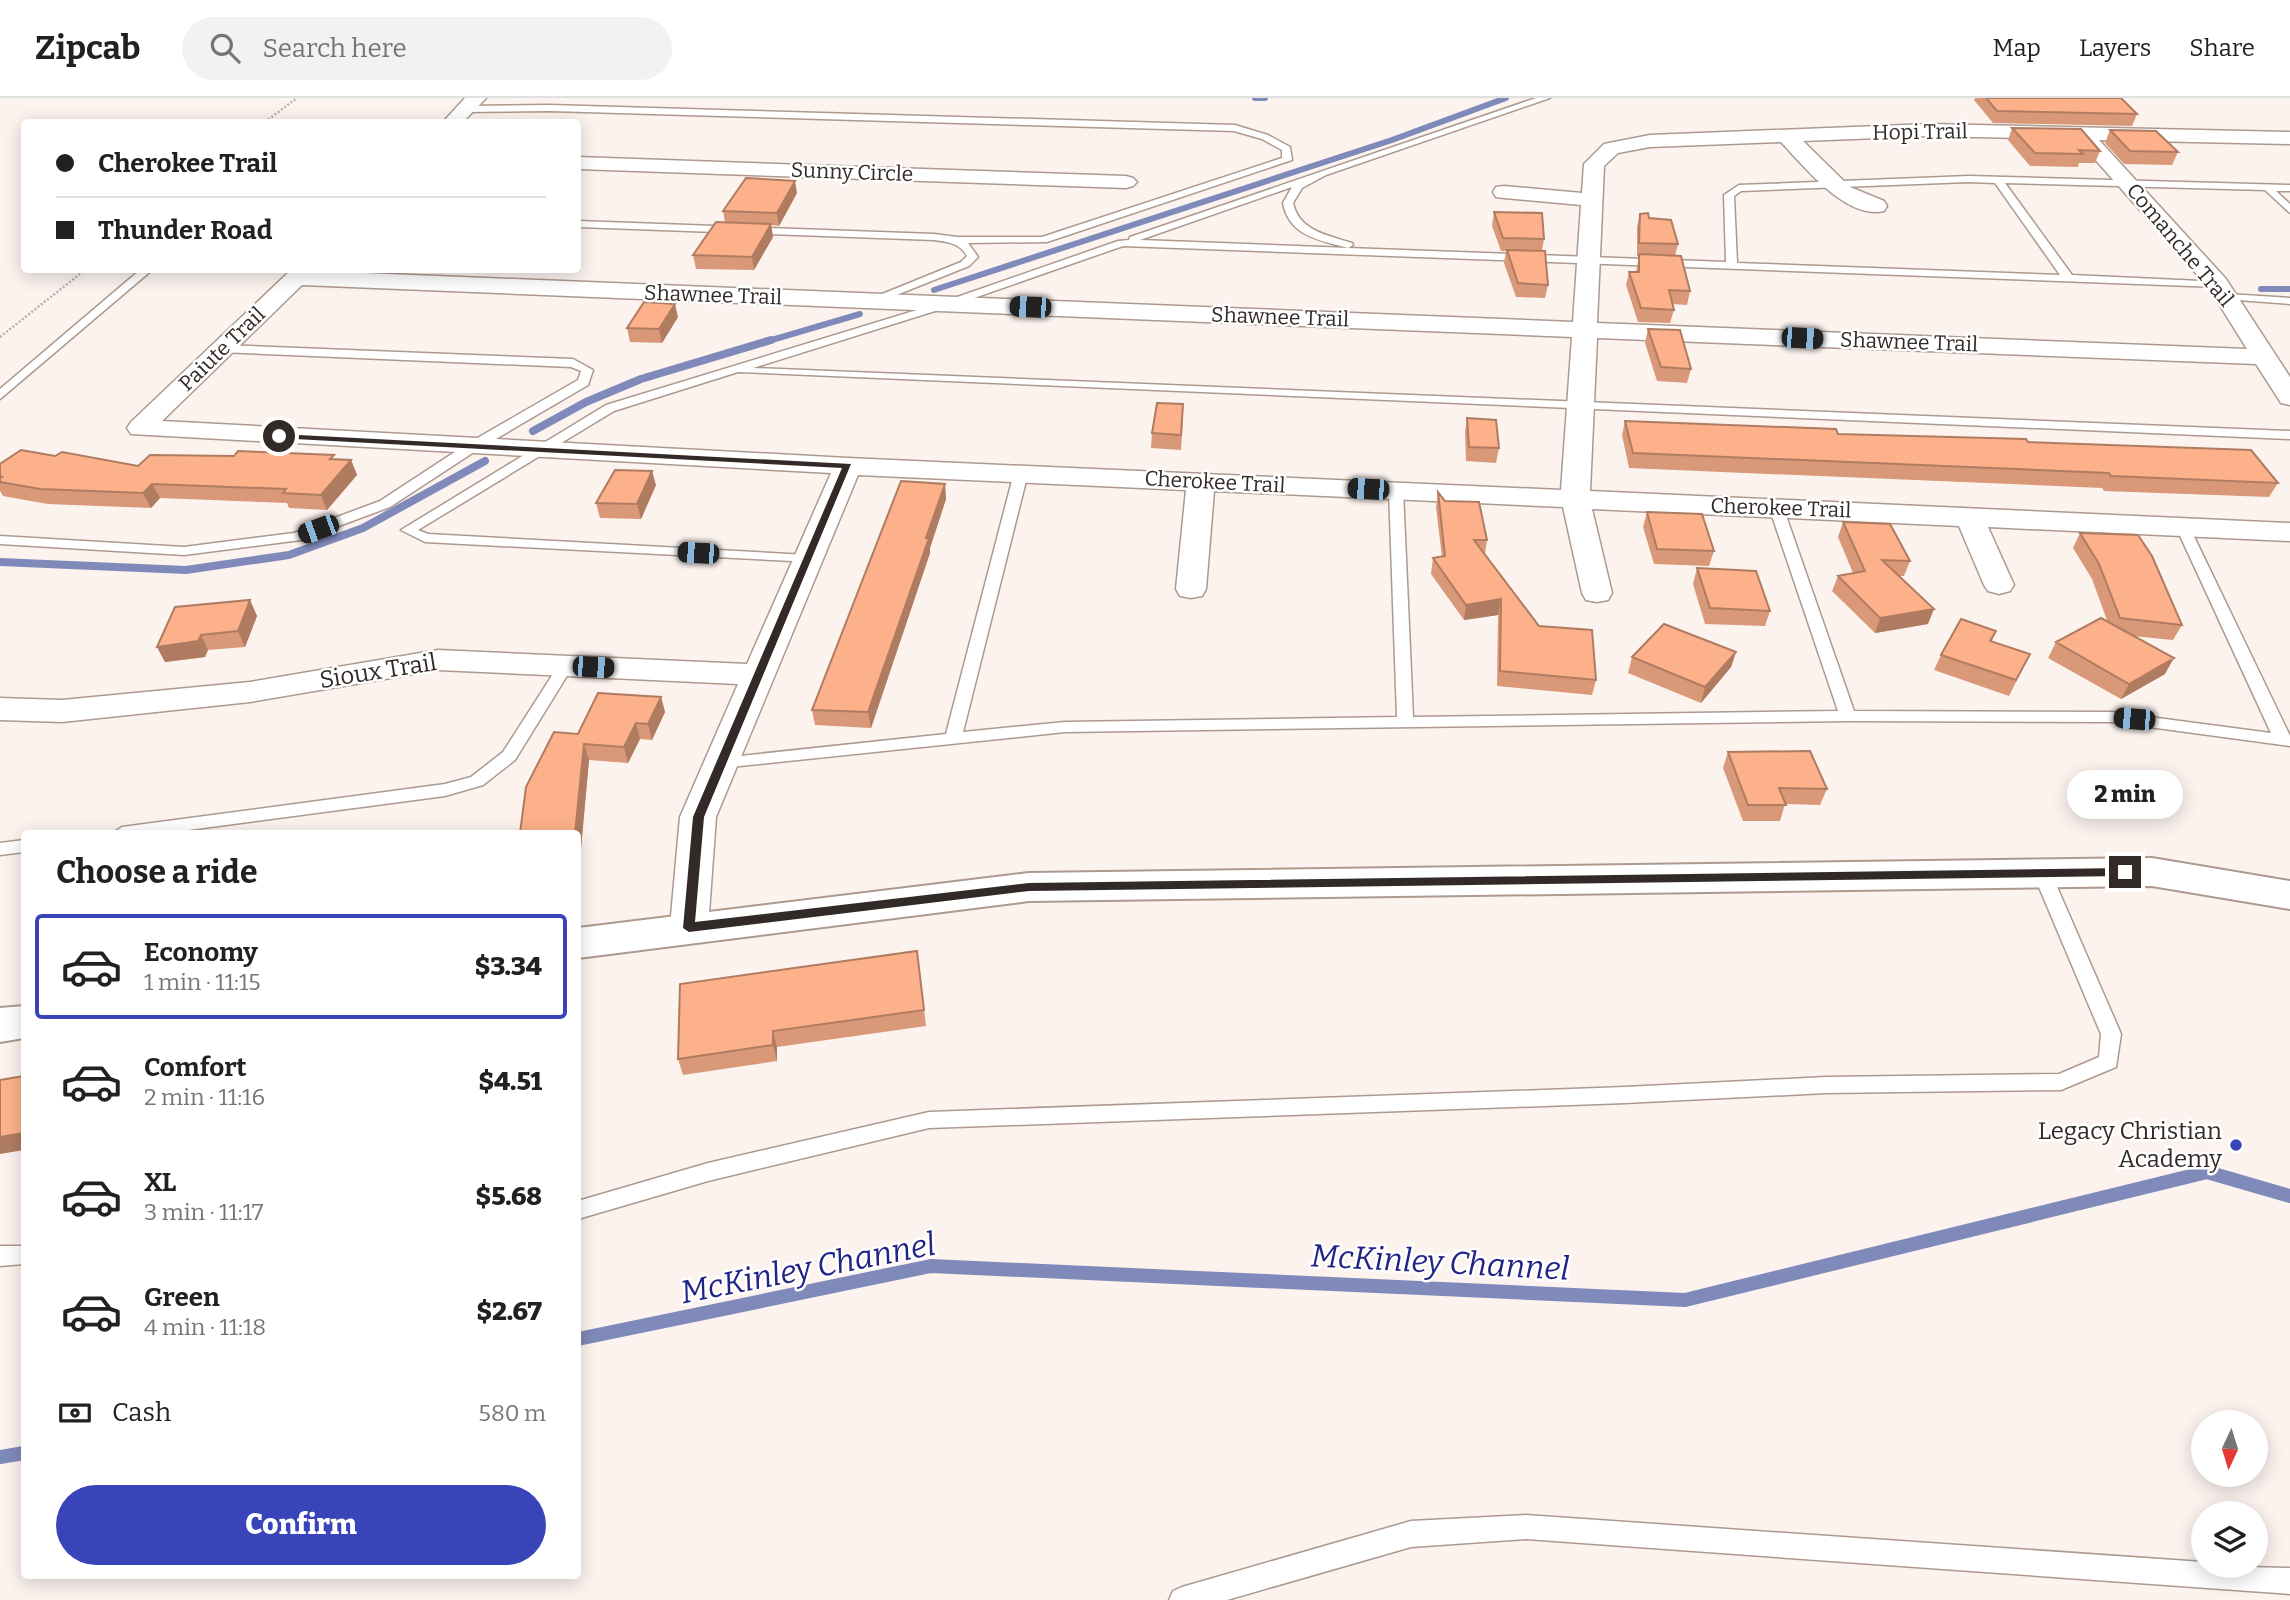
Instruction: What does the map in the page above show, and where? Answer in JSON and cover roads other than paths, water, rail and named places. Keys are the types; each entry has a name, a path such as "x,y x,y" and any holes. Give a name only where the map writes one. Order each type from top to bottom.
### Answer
{"street":[{"name":"Hopi Trail","path":"1597,593 1575,499 1594,164 1611,148 1650,141 1929,130 2290,138"},
{"name":"Comanche Trail","path":"2083,134 2223,290 2290,397"},
{"path":"1787,136 1842,192 1876,206"},
{"name":"Sunny Circle","path":"581,163 1126,182"},
{"path":"1504,192 1592,200"},
{"name":"Shawnee Trail","path":"299,274 874,301 2265,357"},
{"name":"Paiute Trail","path":"140,428 299,274"},
{"name":"Cherokee Trail","path":"140,428 848,466 2290,532"},
{"path":"689,928 698,817 848,466"},
{"path":"1191,589 1201,482"},
{"path":"1969,516 1999,585"},
{"name":"Sioux Trail","path":"0,709 62,711 250,692 438,660 757,675"},
{"path":"581,943 1029,887 2152,872 2290,895"},
{"path":"0,1025 21,1022"}],"lane":[{"path":"807,559 425,538 408,530 610,408 947,304 1545,98"},
{"path":"464,110 564,108 1235,128 1265,137 1287,149 1287,160 1043,240 959,240 581,224"},
{"path":"1322,173 1298,186 1288,203 1291,218 1308,232 1344,245 1403,254"},
{"path":"1998,180 2068,278"},
{"path":"1732,266 1729,195 1739,188 1998,180 2290,188"},
{"path":"2268,188 2290,210"},
{"path":"874,301 965,264 973,257 970,249 959,240"},
{"path":"1122,243 2068,278 2223,290 2290,300"},
{"path":"0,395 142,273"},
{"path":"0,540 184,551 296,537 385,504 472,447 584,382 587,370 573,363 222,349"},
{"path":"729,370 2290,435"},
{"path":"953,738 1021,473"},
{"path":"1396,491 1405,723"},
{"path":"1776,508 1847,716"},
{"path":"2183,527 2286,741"},
{"path":"145,830 445,790 477,781 509,756 565,666"},
{"path":"720,763 1065,727 1847,716 2112,717 2156,720 2286,741"},
{"path":"0,849 21,846"},
{"path":"581,1209 708,1172 929,1120 1625,1095 1826,1085 2061,1082 2109,1061 2111,1034 2042,873"},
{"path":"0,1256 21,1255"},
{"path":"1182,1600 1411,1534 1526,1527 2290,1581"}],"waterway":[{"path":"1255,98 1265,98"},
{"path":"934,290 1392,140 1506,98"},
{"path":"2261,289 2290,289"},
{"path":"765,342 860,314"},
{"path":"533,431 586,402 641,379 771,340"},
{"path":"0,562 186,570 289,555 363,528 485,461"},
{"name":"McKinley Channel","path":"581,1338 931,1266 1685,1300 2207,1172 2290,1196"},
{"name":"McKinley Channel","path":"0,1457 21,1454"}],"place":[{"name":"Legacy Christian Academy","path":"2236,1145"}]}
